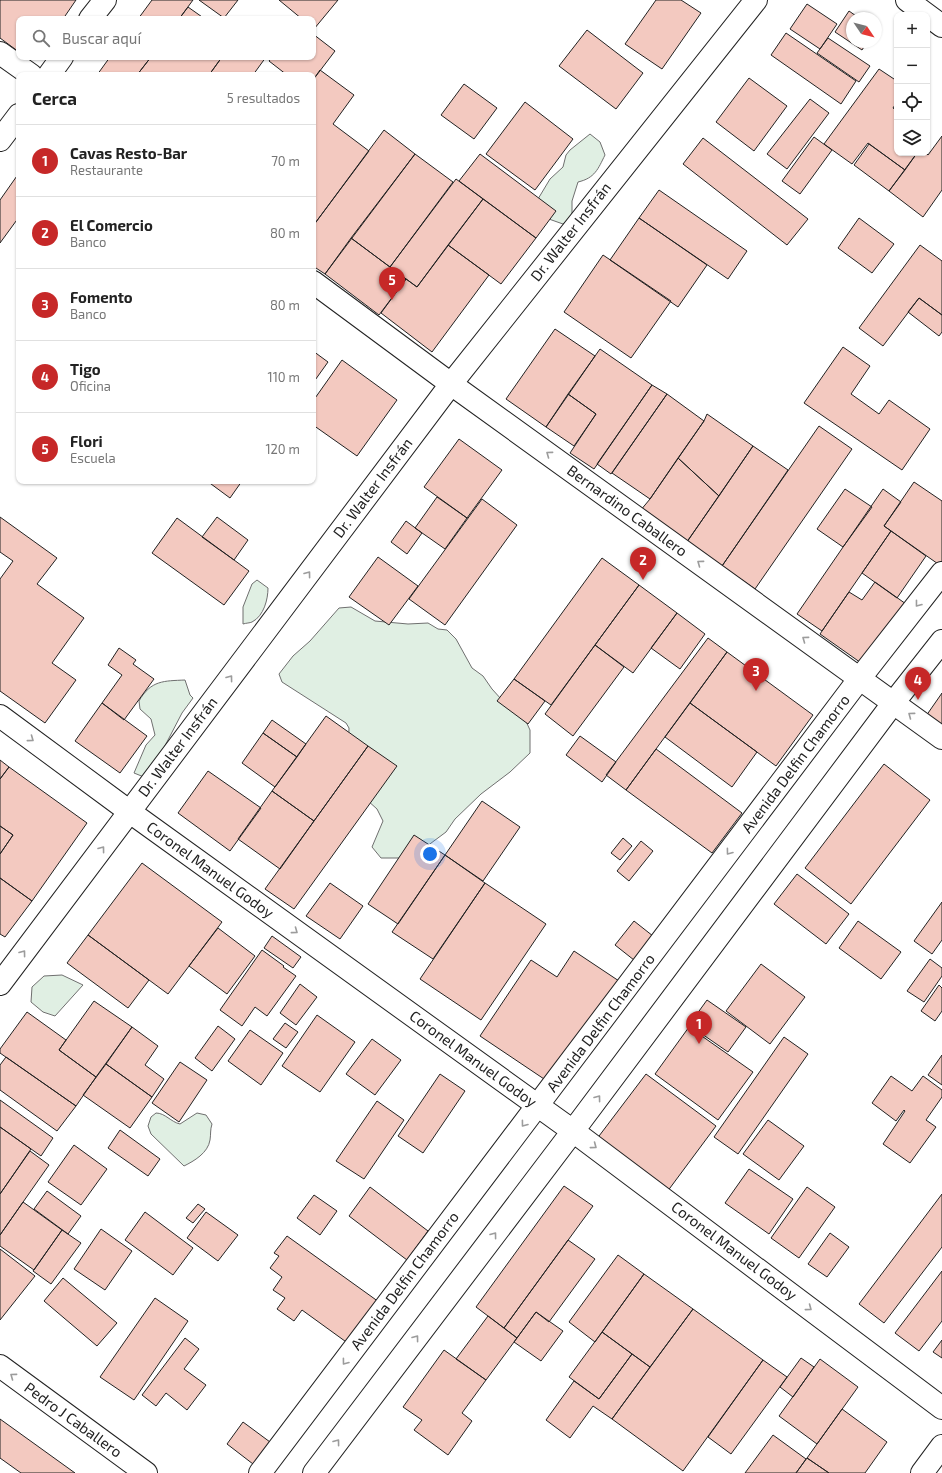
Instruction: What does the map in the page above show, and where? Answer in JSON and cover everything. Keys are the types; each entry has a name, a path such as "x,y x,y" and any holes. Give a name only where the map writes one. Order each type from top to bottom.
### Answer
{"main road":[{"path":"92,16 104,0"},
{"name":"Dr. Walter Insfrán","path":"0,984 451,384 756,0"},
{"path":"907,0 942,26"},
{"path":"0,53 27,72"},
{"path":"51,72 60,60"},
{"path":"0,140 16,119"},
{"name":"Bernardino Caballero","path":"316,284 451,384 942,738"},
{"name":"Avenida Delfin Chamorro","path":"260,1473 860,678 942,573"},
{"path":"314,1473 573,1131 894,702 942,641"},
{"name":"Coronel Manuel Godoy","path":"0,716 130,812 573,1131 942,1408"},
{"name":"Pedro J Caballero","path":"0,1366 146,1473"},
{"path":"922,1473 942,1446"}],"green space":[{"path":"590,134 600,142 605,155 600,165 592,175 578,182 572,201 572,215 563,224 546,218 535,204 550,179 563,167 566,155"},
{"path":"257,580 268,588 266,602 260,616 251,622 243,624 243,607 252,584"},
{"path":"351,607 375,621 408,624 428,623 438,629 447,630 456,639 472,668 483,676 502,700 524,717 530,730 530,753 510,772 481,794 455,819 446,832 411,858 381,858 372,847 383,821 377,809 347,782 349,728 346,723 282,682 279,674 293,656 310,641 339,608"},
{"path":"185,680 190,695 193,698 182,713 156,763 144,777 134,773 146,745 155,735 151,719 140,709 139,701 153,685 164,682"},
{"path":"62,975 83,985 55,1016 43,1012 31,1002 32,987 44,976"},
{"path":"156,1113 162,1114 180,1124 197,1113 206,1115 212,1124 209,1145 204,1153 184,1166 151,1134 148,1126 151,1117"}],"building":[{"path":"0,0 76,0 65,16 16,16 16,50 0,38"},
{"path":"152,0 193,0 181,16 140,16"},
{"path":"199,0 238,0 226,16 221,16"},
{"path":"279,0 338,0 316,27 316,16 298,16"},
{"path":"656,0 681,0 701,13 662,69 625,44"},
{"path":"807,4 837,24 820,49 790,29"},
{"path":"188,7 201,16 181,16"},
{"path":"846,16 846,39 835,32"},
{"path":"587,30 643,73 616,109 559,66"},
{"path":"786,33 856,81 841,104 771,55"},
{"path":"316,36 335,51 316,76 316,72 283,72 269,61 316,60"},
{"path":"828,38 870,66 859,82 817,53"},
{"path":"108,60 149,60 139,72 99,72"},
{"path":"149,60 220,60 211,72 139,72"},
{"path":"220,60 264,60 255,72 211,72"},
{"path":"879,69 894,79 894,156 915,156 905,170 868,143 852,164 824,144"},
{"path":"320,70 354,95 333,124 369,151 316,222 316,76"},
{"path":"749,78 787,106 754,151 716,122"},
{"path":"464,84 497,108 474,139 441,115"},
{"path":"810,99 829,113 787,169 767,154"},
{"path":"525,102 573,139 535,190 486,154"},
{"path":"384,130 415,154 325,274 316,268 316,222"},
{"path":"942,136 942,190 923,217 889,191 915,156 930,156 930,152"},
{"path":"814,137 832,150 800,194 782,181"},
{"path":"703,138 808,219 787,245 683,164"},
{"path":"869,144 905,170 889,191 854,165"},
{"path":"415,154 453,182 390,267 351,238"},
{"path":"480,154 556,211 536,238 459,181"},
{"path":"16,177 16,221 0,243 0,200"},
{"path":"456,179 483,199 417,287 390,267"},
{"path":"659,190 747,251 728,279 639,218"},
{"path":"483,199 536,238 501,284 448,245"},
{"path":"639,218 707,265 678,307 610,260"},
{"path":"859,218 894,244 872,273 838,248"},
{"path":"351,238 406,279 379,315 325,274"},
{"path":"448,245 489,275 432,352 381,313 406,279 417,287"},
{"path":"920,245 942,261 942,315 919,298 883,346 859,328"},
{"path":"603,255 671,301 631,358 564,312"},
{"path":"919,298 942,315 942,332 939,336 908,312"},
{"path":"555,329 595,356 546,427 506,399"},
{"path":"843,347 870,366 851,394 879,414 889,400 930,429 902,470 804,403"},
{"path":"600,349 652,385 594,469 570,453 596,414 568,394"},
{"path":"316,353 328,362 316,379"},
{"path":"342,360 397,400 357,456 316,427 316,397"},
{"path":"652,385 667,394 611,474 597,464"},
{"path":"568,394 596,414 574,446 546,427"},
{"path":"667,394 704,421 650,499 612,473"},
{"path":"707,414 753,446 719,496 678,458 704,421"},
{"path":"819,426 852,449 755,589 722,566"},
{"path":"459,439 502,470 467,518 424,487"},
{"path":"753,446 788,470 722,566 687,542"},
{"path":"678,458 719,496 686,543 640,511"},
{"path":"914,482 942,501 941,566 884,526"},
{"path":"211,484 240,484 230,498"},
{"path":"845,489 872,507 843,547 817,529"},
{"path":"883,489 901,502 884,526 891,531 822,631 797,614"},
{"path":"437,497 467,518 445,549 415,528"},
{"path":"482,499 517,525 445,625 409,599"},
{"path":"0,517 57,558 37,584 84,618 52,663 76,680 45,723 0,691 0,579 13,561 0,552"},
{"path":"217,517 248,540 234,560 202,537"},
{"path":"177,518 249,571 224,605 152,553"},
{"path":"406,521 422,533 407,554 391,542"},
{"path":"891,531 926,556 897,598 862,573"},
{"path":"378,557 418,586 389,625 349,597"},
{"path":"602,558 639,585 551,705 514,679"},
{"path":"875,582 906,604 864,665 820,634 849,592 862,600"},
{"path":"639,585 677,613 633,673 595,645"},
{"path":"677,613 705,634 680,669 651,648"},
{"path":"708,638 727,652 626,790 606,775"},
{"path":"595,645 624,667 573,736 545,714"},
{"path":"119,648 136,660 133,664 154,679 124,720 102,703 122,675 108,665"},
{"path":"727,652 813,715 776,766 690,703"},
{"path":"514,679 545,701 528,724 497,701"},
{"path":"942,693 942,727 926,716"},
{"path":"102,703 147,736 120,773 75,741"},
{"path":"690,703 757,752 732,787 665,737"},
{"path":"326,716 368,746 314,821 272,791"},
{"path":"272,720 306,744 297,757 263,733"},
{"path":"263,733 297,757 275,787 242,763"},
{"path":"580,736 616,762 602,782 566,755"},
{"path":"368,746 397,766 294,909 265,889"},
{"path":"656,749 742,813 712,853 626,790"},
{"path":"0,760 9,767 0,779"},
{"path":"884,764 930,800 851,904 805,868"},
{"path":"9,767 87,823 32,901 0,878 0,854 13,835 0,826 0,779"},
{"path":"208,771 261,808 230,851 178,813"},
{"path":"272,791 314,821 280,869 238,839"},
{"path":"482,801 520,827 483,881 445,855"},
{"path":"0,826 13,835 0,854"},
{"path":"414,835 445,855 398,924 368,904"},
{"path":"623,838 632,846 620,860 611,853"},
{"path":"641,841 653,851 629,881 617,871"},
{"path":"445,855 485,883 433,959 392,932"},
{"path":"142,863 222,922 168,994 88,935"},
{"path":"797,874 849,914 826,944 774,904"},
{"path":"0,878 32,901 5,937 0,934"},
{"path":"330,883 363,906 340,939 306,916"},
{"path":"485,883 546,924 481,1020 420,979"},
{"path":"942,902 942,940 932,954 914,941"},
{"path":"634,921 658,940 639,964 615,945"},
{"path":"858,921 901,952 881,979 839,948"},
{"path":"218,928 255,956 227,994 189,966"},
{"path":"88,935 149,980 128,1008 67,963"},
{"path":"272,936 301,957 293,968 264,948"},
{"path":"262,950 296,976 267,1016 255,1007 242,1026 220,1010"},
{"path":"574,951 619,981 550,1083 480,1036 531,960 557,977"},
{"path":"930,959 942,968 942,976 924,1002 907,991"},
{"path":"761,964 805,997 770,1044 726,1011"},
{"path":"300,984 317,997 296,1025 280,1013"},
{"path":"939,985 942,988 942,1011 935,1021 921,1011"},
{"path":"707,1000 746,1027 728,1052 689,1025"},
{"path":"94,1001 132,1027 96,1077 59,1050"},
{"path":"27,1012 66,1040 59,1050 96,1077 76,1106 0,1053 0,1049"},
{"path":"317,1015 355,1042 320,1092 282,1066"},
{"path":"285,1023 298,1032 286,1048 273,1039"},
{"path":"218,1026 235,1039 212,1071 195,1058"},
{"path":"132,1027 158,1046 145,1065 164,1079 152,1097 106,1064"},
{"path":"689,1027 753,1072 718,1120 655,1074"},
{"path":"250,1030 283,1053 261,1085 228,1061"},
{"path":"784,1037 808,1054 738,1154 714,1137"},
{"path":"372,1039 401,1060 375,1095 346,1074"},
{"path":"942,1055 942,1085 928,1075"},
{"path":"6,1057 76,1106 57,1131 0,1090 0,1065"},
{"path":"180,1062 207,1080 179,1122 152,1103"},
{"path":"106,1064 152,1097 130,1128 83,1095"},
{"path":"440,1074 465,1091 423,1153 398,1136"},
{"path":"646,1074 716,1126 667,1192 596,1140"},
{"path":"891,1076 912,1091 923,1076 942,1090 942,1097 926,1120 936,1127 910,1163 883,1144 905,1111 904,1110 896,1121 872,1103"},
{"path":"0,1100 53,1138 41,1156 0,1127"},
{"path":"377,1101 404,1120 364,1179 336,1161"},
{"path":"768,1120 804,1146 779,1180 743,1154"},
{"path":"0,1127 31,1149 0,1194"},
{"path":"120,1130 160,1159 148,1176 108,1148"},
{"path":"74,1145 107,1169 81,1205 48,1182"},
{"path":"30,1151 49,1165 0,1235 0,1194"},
{"path":"749,1169 793,1199 769,1234 725,1203"},
{"path":"564,1186 593,1206 504,1328 476,1307"},
{"path":"370,1187 428,1231 407,1260 349,1216"},
{"path":"807,1187 835,1207 799,1258 771,1238"},
{"path":"47,1191 81,1216 68,1234 34,1209"},
{"path":"942,1194 942,1247 884,1323 859,1304"},
{"path":"314,1195 337,1211 320,1235 297,1218"},
{"path":"23,1202 62,1230 34,1270 0,1246 0,1235"},
{"path":"198,1204 205,1209 193,1223 186,1218"},
{"path":"145,1212 193,1248 173,1275 125,1240"},
{"path":"206,1212 238,1235 218,1261 187,1238"},
{"path":"101,1229 132,1251 105,1290 74,1269"},
{"path":"62,1230 81,1243 51,1284 33,1271"},
{"path":"830,1233 849,1247 827,1277 808,1264"},
{"path":"287,1236 379,1302 349,1344 302,1310 294,1321 277,1309 285,1298 273,1290 282,1277 270,1268 279,1256 274,1253"},
{"path":"568,1240 595,1259 549,1322 536,1312 517,1338 504,1328"},
{"path":"0,1249 35,1276 0,1320"},
{"path":"618,1255 644,1274 595,1342 569,1322"},
{"path":"942,1271 942,1321 919,1351 895,1333"},
{"path":"644,1274 693,1309 650,1367 602,1332"},
{"path":"63,1278 117,1323 97,1346 44,1301"},
{"path":"155,1298 188,1321 134,1400 100,1377"},
{"path":"693,1309 763,1360 683,1471 612,1419"},
{"path":"536,1312 563,1331 541,1361 514,1342"},
{"path":"488,1316 517,1338 486,1380 456,1359"},
{"path":"602,1332 632,1354 599,1399 569,1377"},
{"path":"185,1338 199,1349 184,1369 206,1385 187,1410 166,1393 156,1406 142,1395"},
{"path":"942,1340 942,1358 933,1352"},
{"path":"444,1350 486,1380 462,1413 472,1421 448,1455 414,1430 422,1420 403,1407"},
{"path":"632,1354 650,1367 612,1419 593,1406 570,1438 546,1420 574,1381 599,1399"},
{"path":"801,1358 814,1367 793,1397 780,1387"},
{"path":"820,1359 858,1387 817,1444 779,1416"},
{"path":"763,1360 787,1377 731,1454 708,1437"},
{"path":"842,1409 887,1442 865,1473 829,1473 807,1458"},
{"path":"0,1419 75,1473 21,1473 0,1458"},
{"path":"243,1422 270,1442 253,1464 227,1444"},
{"path":"773,1435 806,1459 796,1473 745,1473"},
{"path":"807,1458 829,1473 796,1473"}],"place":[{"name":"Flori","path":"392,300"},
{"name":"El Comercio","path":"643,580"},
{"name":"Fomento","path":"756,691"},
{"name":"Tigo","path":"918,700"},
{"name":"Cavas Resto-Bar","path":"699,1044"}]}
